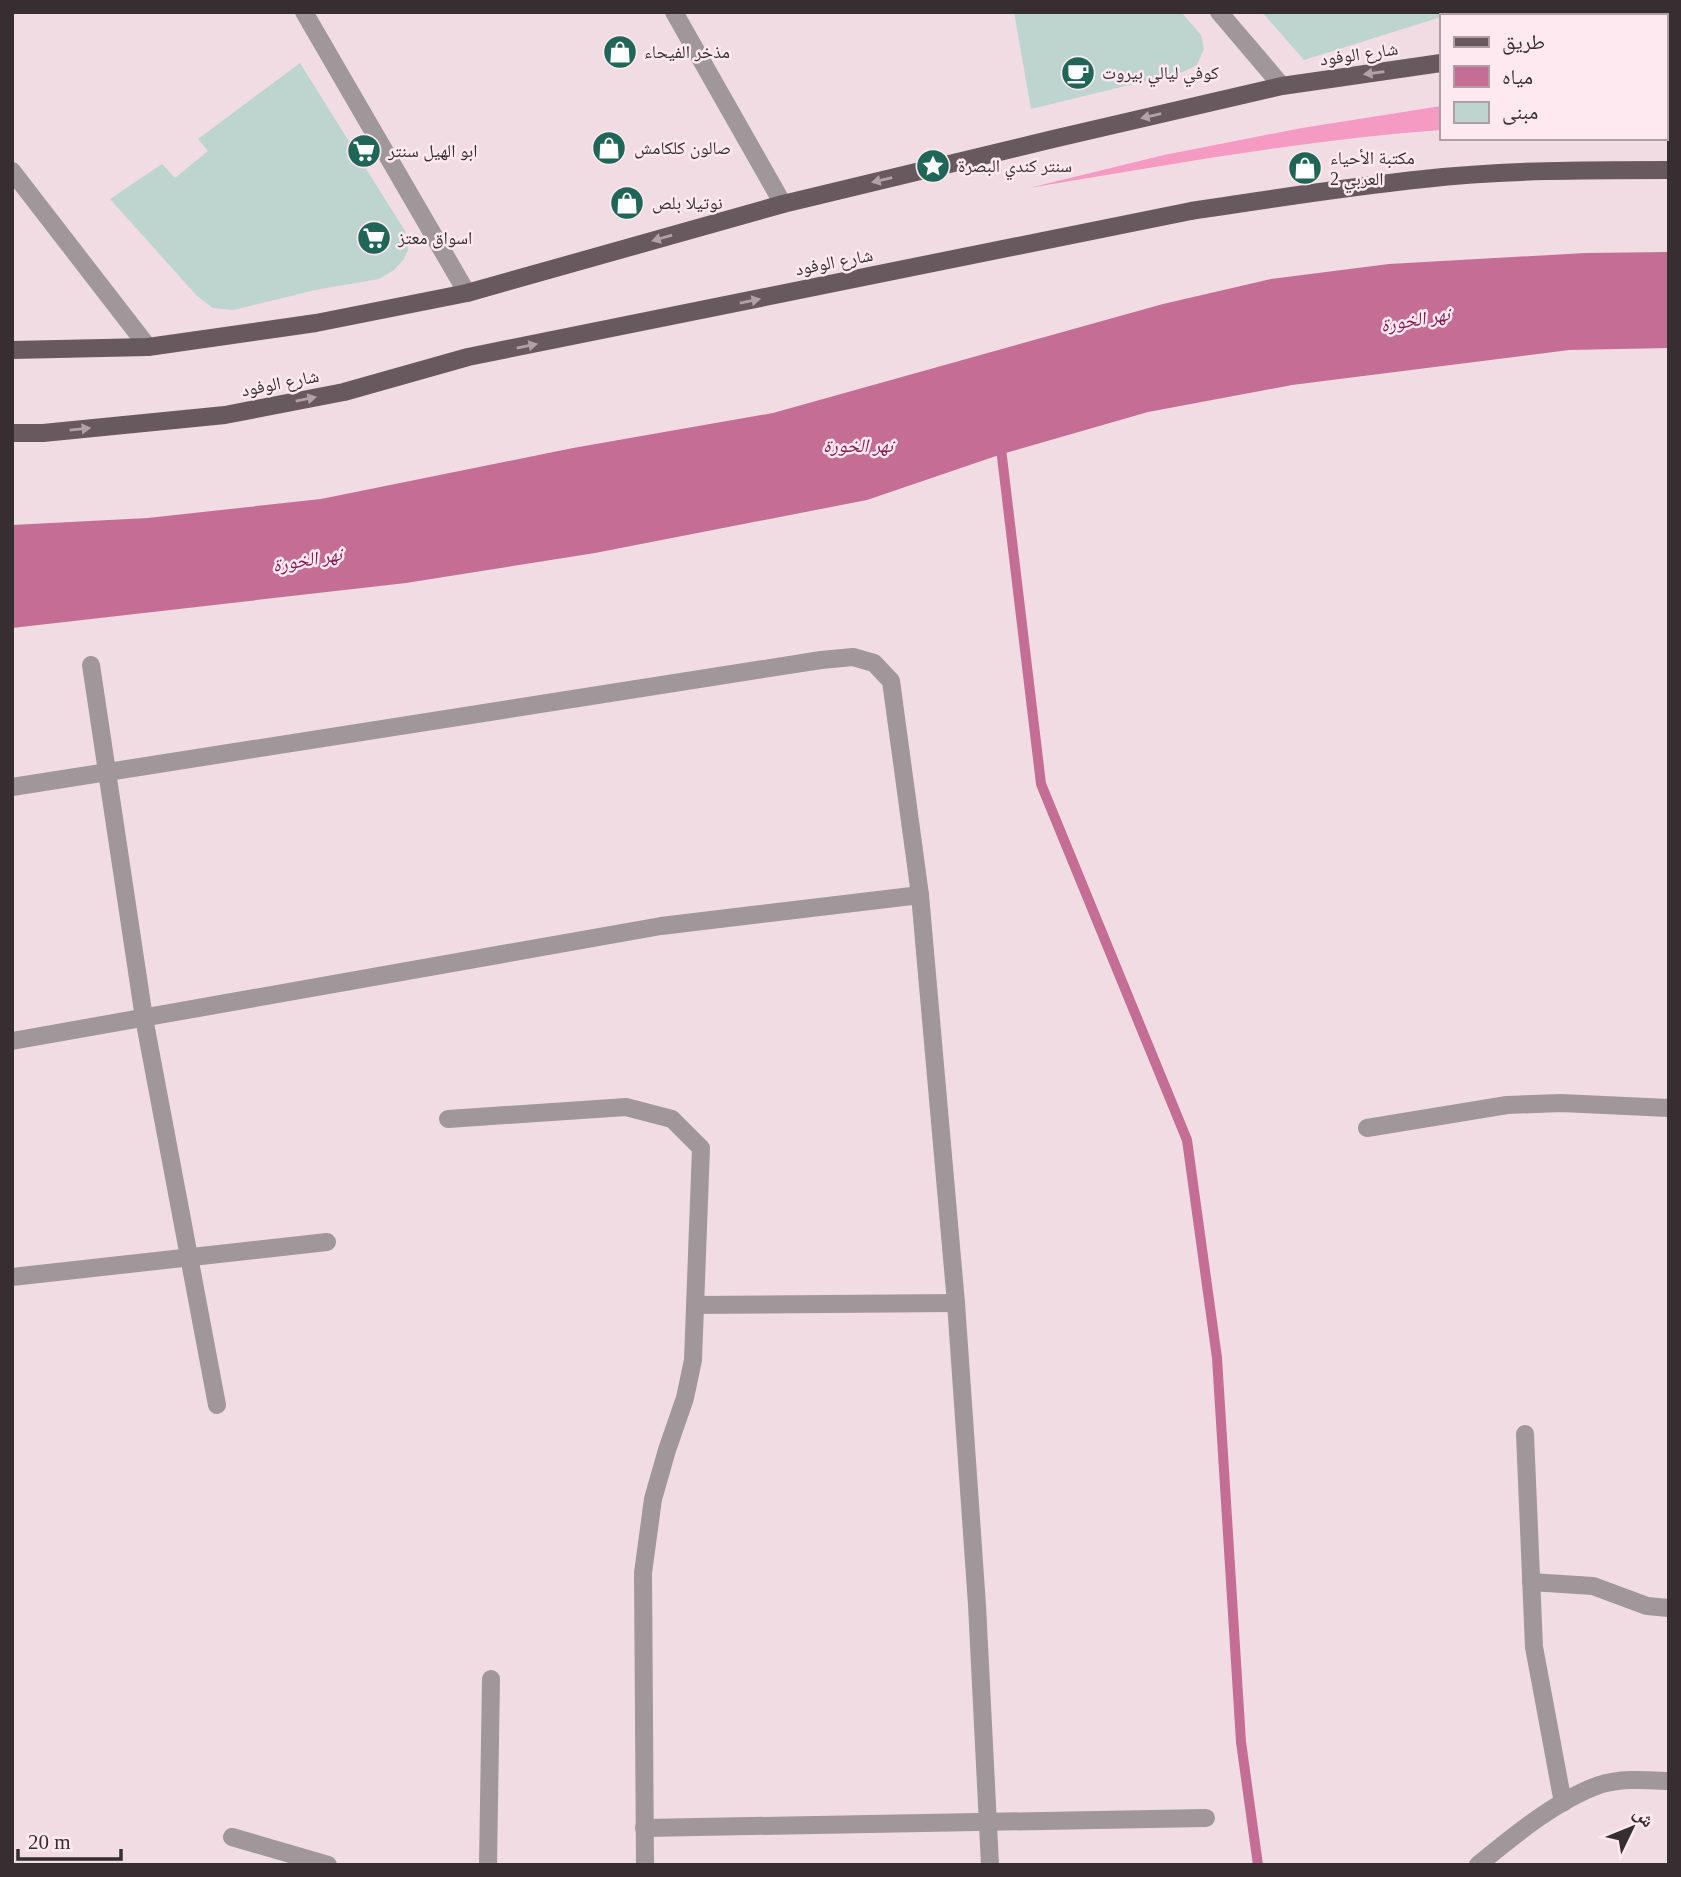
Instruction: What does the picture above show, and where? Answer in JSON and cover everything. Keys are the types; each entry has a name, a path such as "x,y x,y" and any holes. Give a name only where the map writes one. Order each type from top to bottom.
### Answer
{"main road":[{"name":"شارع الوفود","path":"12,349 148,347 316,323 467,293 783,204 1282,86 1440,63"},
{"name":"شارع الوفود","path":"12,433 43,433 225,415 344,391 468,358 1178,214 1311,192 1426,178 1569,170 1669,170"}],"street":[{"path":"304,12 467,293"},
{"path":"674,12 783,204"},
{"path":"1219,12 1282,86"},
{"path":"12,171 148,347"},
{"path":"12,787 821,660 853,657 874,663 891,681 920,895 956,1303 977,1605 990,1865"},
{"path":"91,665 105,773 144,1018 218,1405"},
{"path":"12,1041 661,926 920,895"},
{"path":"1367,1128 1507,1105 1561,1103 1669,1108"},
{"path":"449,1119 626,1107 672,1119 701,1148 692,1360 685,1398 653,1499 643,1573 645,1865"},
{"path":"12,1277 327,1242"},
{"path":"696,1305 956,1303"},
{"path":"1525,1434 1534,1647 1563,1803"},
{"path":"1531,1582 1593,1586 1647,1606 1669,1608"},
{"path":"488,1865 491,1679"},
{"path":"1478,1865 1563,1803 1600,1785 1633,1779 1669,1781"},
{"path":"644,1828 1206,1818"},
{"path":"232,1838 328,1865"}],"shaded area":[{"path":"1440,106 1440,130 1286,147 1029,188 1164,155 1302,128"}],"water":[{"name":"نهر الخورة","path":"1669,252 1669,348 1569,350 1292,385 1148,412 1002,454 867,500 595,553 406,583 12,628 12,525 148,518 321,499 573,448 773,413 1163,304 1271,279 1389,264 1586,253"}],"building":[{"path":"1014,12 1181,12 1201,35 1204,49 1197,65 1183,72 1031,109"},
{"path":"1262,12 1454,12 1440,14 1440,17 1304,60"},
{"path":"300,63 405,231 408,250 394,270 379,279 315,290 233,310 213,308 197,296 110,199 162,164 175,178 208,151 198,139"}],"waterway":[{"path":"1000,440 1041,784 1187,1140 1217,1358 1241,1742 1258,1865"}],"place":[{"name":"مذخر الفيحاء","path":"620,52"},
{"name":"كوفي ليالي بيروت","path":"1078,73"},
{"name":"صالون كلكامش","path":"609,148"},
{"name":"ابو الهيل سنتر","path":"364,151"},
{"name":"سنتر كندي البصرة","path":"933,166"},
{"name":"مكتبة الأحياء العربي 2","path":"1305,168"},
{"name":"نوتيلا بلص","path":"627,203"},
{"name":"اسواق معتز","path":"374,238"}]}
